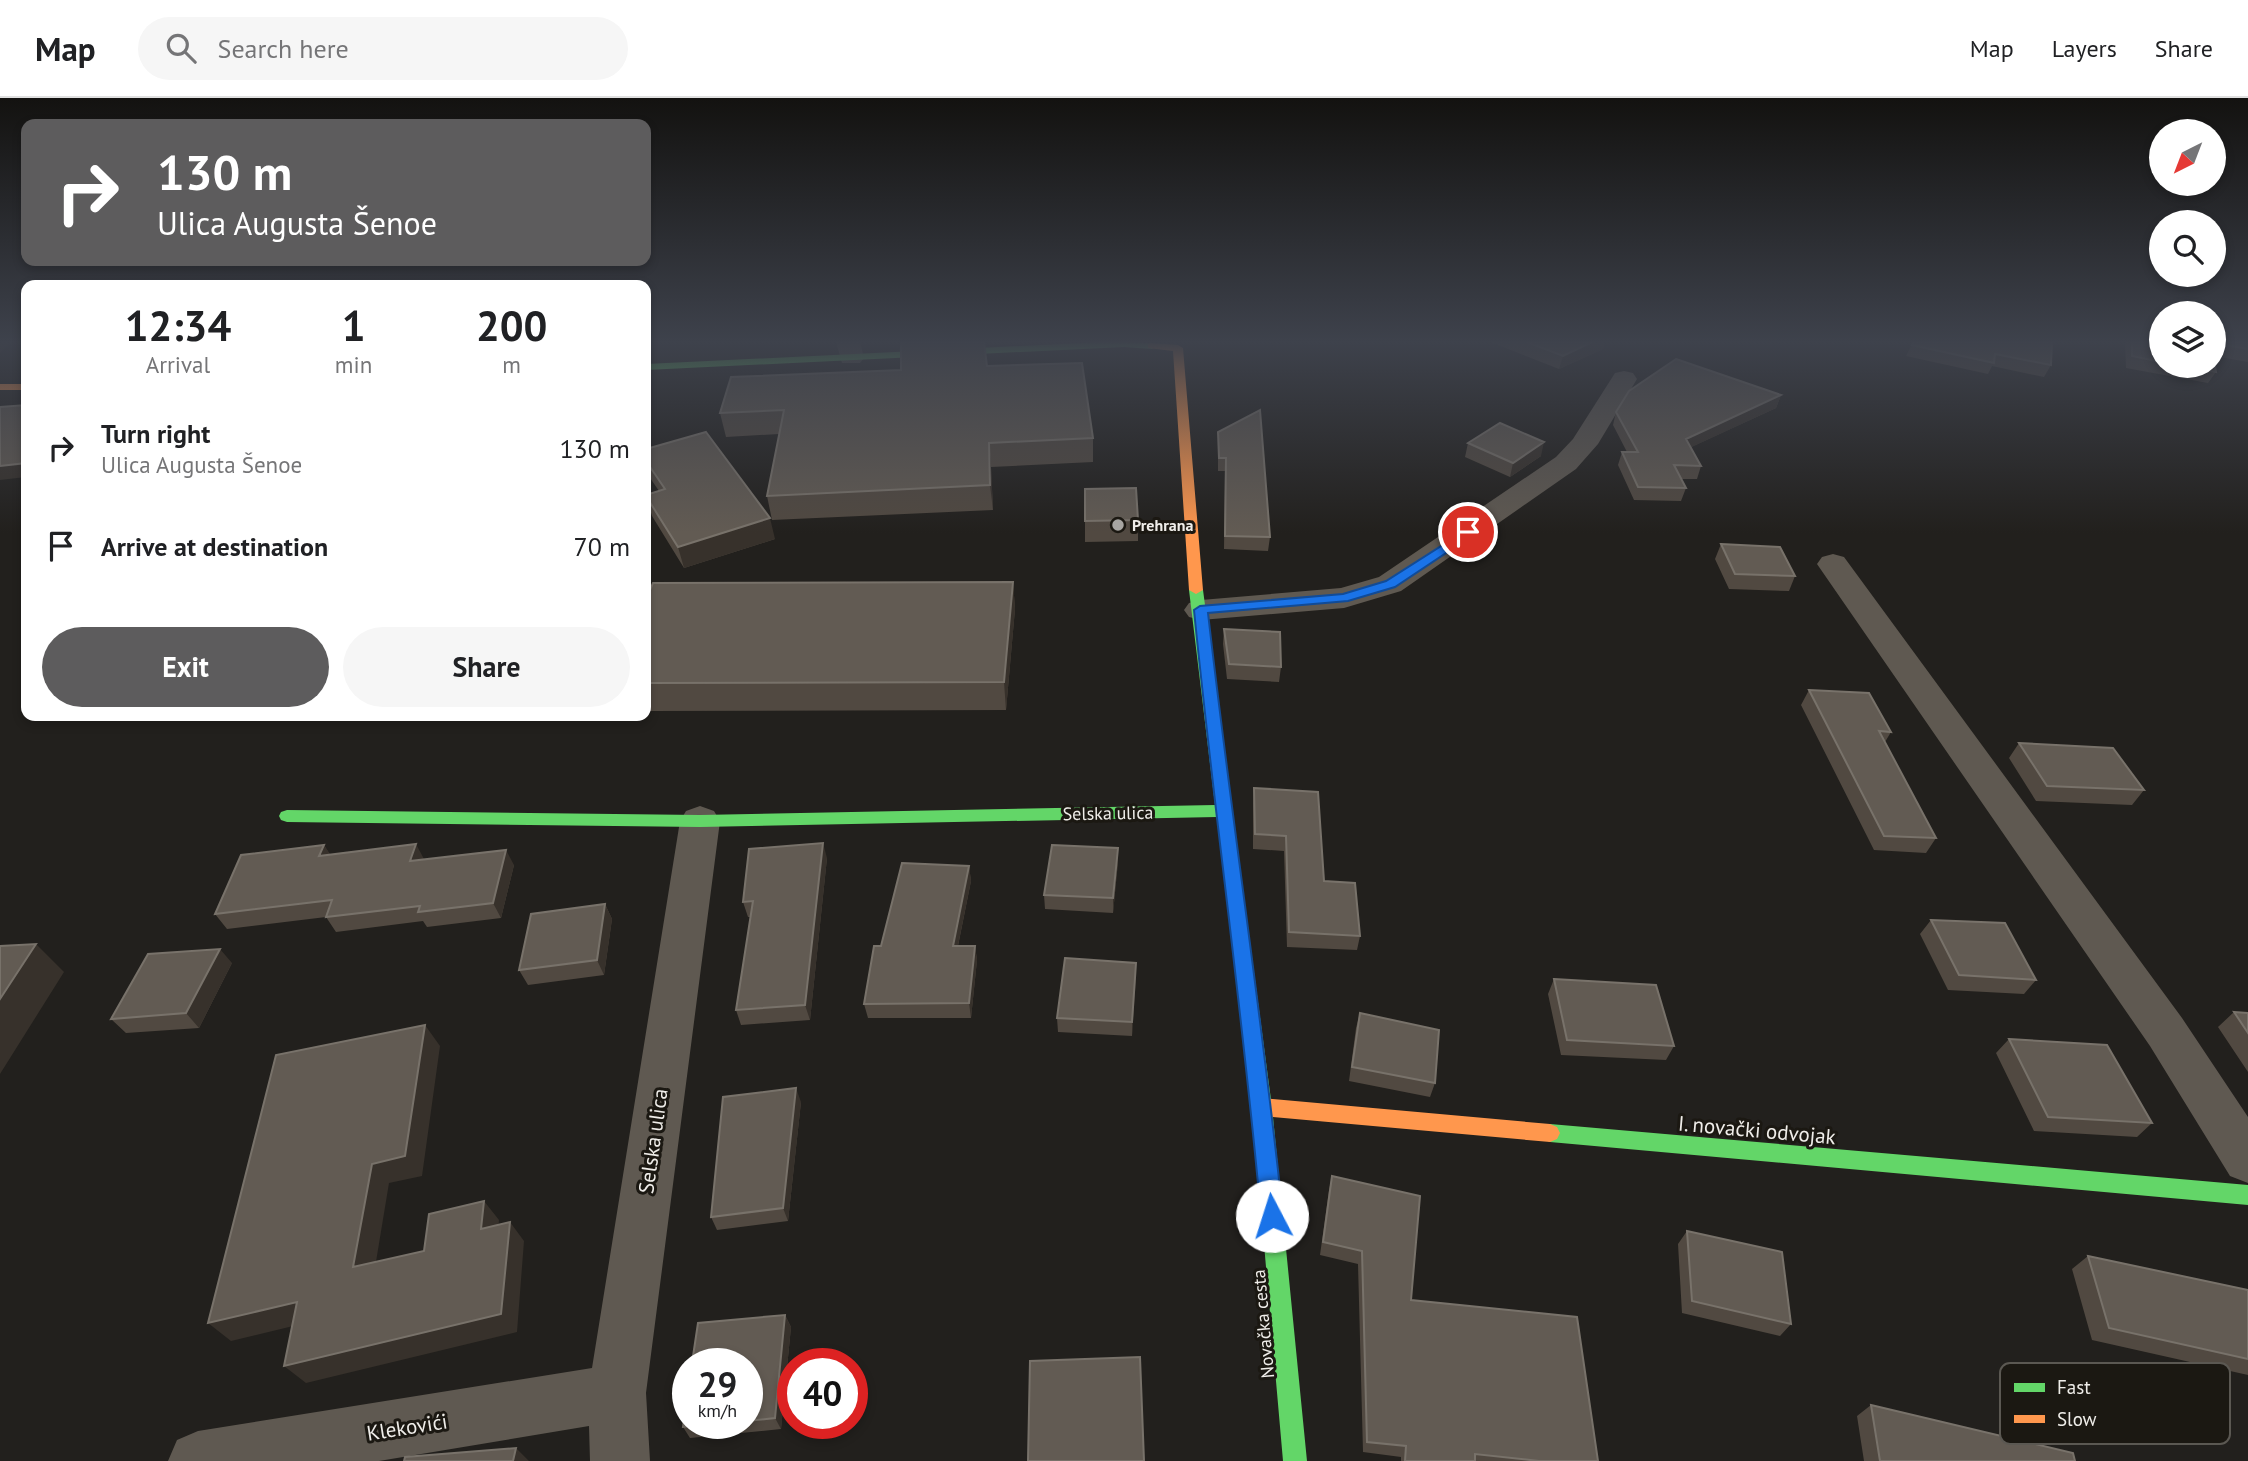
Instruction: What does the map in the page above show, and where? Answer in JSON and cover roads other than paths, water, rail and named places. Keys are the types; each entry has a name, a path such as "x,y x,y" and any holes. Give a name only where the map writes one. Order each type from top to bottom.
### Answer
{"street":[{"name":"Novačka cesta","path":"1185,406 1192,562 1262,1107 1296,1461"},
{"path":"1200,610 1344,598 1390,584 1566,463 1584,444 1608,406"},
{"path":"1833,564 2166,1032 2248,1160"},
{"name":"Selska ulica","path":"287,816 700,821 1222,811"},
{"name":"Selska ulica","path":"620,1461 617,1393 700,821"},
{"name":"I. novački odvojak","path":"1262,1107 2248,1195"},
{"name":"Klekovići","path":"198,1461 617,1393"}],"place":[{"name":"Prehrana","path":"1118,525"}]}
